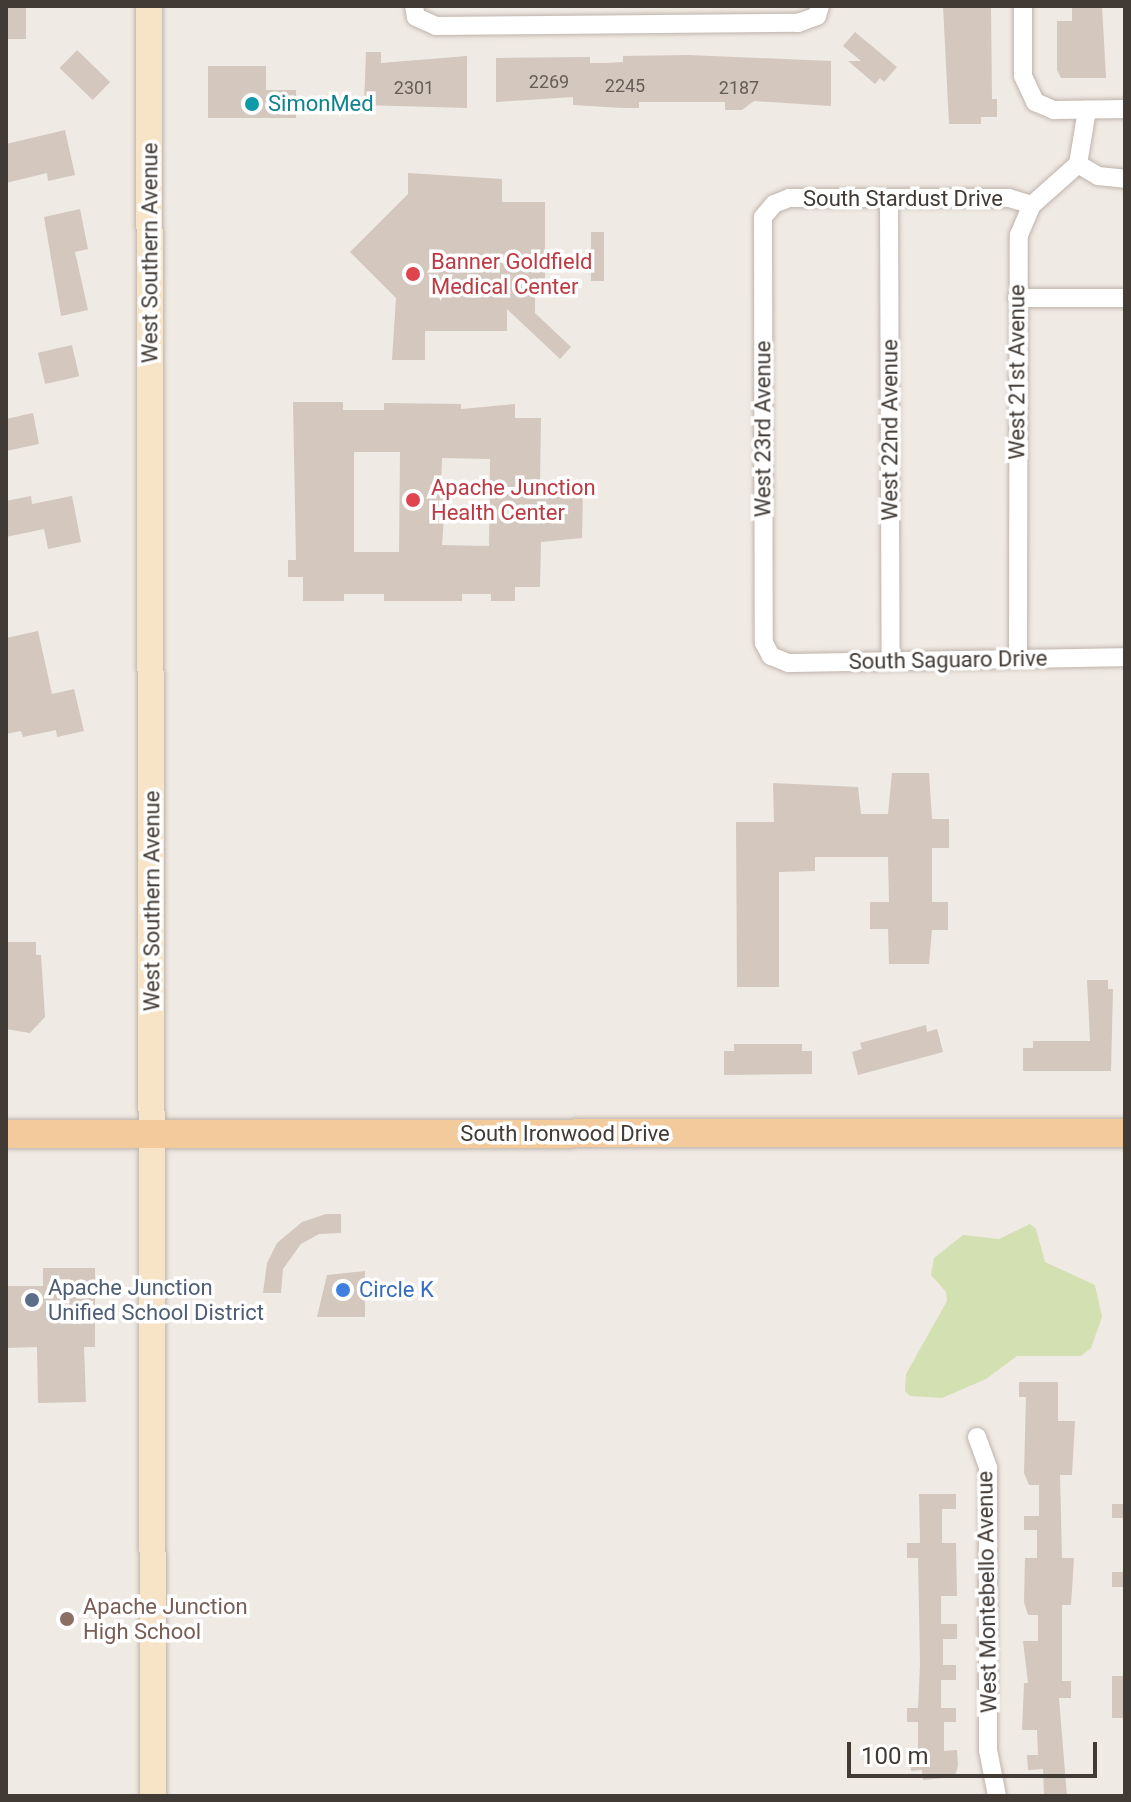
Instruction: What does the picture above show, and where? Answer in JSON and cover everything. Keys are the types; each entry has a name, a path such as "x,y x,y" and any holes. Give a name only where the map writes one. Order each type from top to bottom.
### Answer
{"main road":[{"name":"West Southern Avenue","path":"149,6 153,1796"},
{"name":"South Ironwood Drive","path":"6,1134 1125,1133"}],"street":[{"path":"1023,6 1023,76 1035,102 1054,110 1125,109"},
{"path":"415,12 436,26 619,15 798,23 818,11"},
{"path":"1087,110 1078,164 1098,176 1125,179"},
{"name":"West 21st Avenue","path":"1018,659 1019,235 1032,205 1078,164"},
{"name":"South Stardust Drive","path":"774,204 789,198 1009,198 1032,205"},
{"name":"West 22nd Avenue","path":"889,198 891,661"},
{"name":"West 23rd Avenue","path":"771,656 764,643 763,217 774,204"},
{"path":"1017,298 1125,298"},
{"name":"South Saguaro Drive","path":"771,656 788,663 1125,657"},
{"name":"West Montebello Avenue","path":"977,1437 988,1468 988,1750 997,1796"}],"green space":[{"path":"1030,1224 1036,1229 1045,1262 1095,1285 1102,1317 1091,1348 1081,1356 1017,1356 986,1379 942,1398 910,1396 905,1391 906,1374 947,1301 946,1292 931,1275 934,1258 963,1235 999,1239"}],"building":[{"path":"6,6 26,6 26,39 6,39"},
{"path":"943,6 991,6 992,99 997,99 997,117 981,117 981,124 949,124"},
{"path":"1072,6 1102,6 1106,78 1061,78 1057,70 1057,21 1072,21"},
{"path":"855,32 897,67 884,82 880,78 875,84 848,61 861,61 843,46"},
{"path":"77,50 110,82 93,100 60,68"},
{"path":"366,52 381,52 381,63 467,56 467,108 364,105"},
{"path":"688,55 831,61 831,106 754,101 742,110 725,110 725,102 639,102 639,108 623,108 573,105 573,97 496,102 496,58 590,57 590,63 607,63 623,62 623,56"},
{"name":"SimonMed","path":"208,66 266,66 266,90 296,90 296,118 208,118"},
{"path":"65,130 75,175 48,181 47,173 6,183 6,144"},
{"path":"408,173 502,179 502,202 545,202 545,285 535,285 535,313 571,347 560,359 507,309 507,331 425,331 425,360 392,360 396,298 350,252 408,194"},
{"path":"80,209 88,249 75,252 88,310 61,316 44,217"},
{"path":"591,232 604,232 604,281 591,281"},
{"path":"72,345 79,376 45,384 38,353"},
{"path":"293,402 343,402 343,410 384,410 384,403 461,404 461,409 515,404 515,418 541,418 540,485 583,489 582,538 541,542 540,587 515,587 515,601 491,601 491,594 462,594 462,601 384,601 384,594 344,594 344,601 303,601 303,577 288,577 288,560 296,560","holes":["354,452 400,452 399,552 354,552","442,458 490,459 489,546 442,545 446,492 441,492"]},
{"path":"33,413 39,444 6,451 6,419"},
{"path":"31,496 32,504 72,496 81,542 48,549 44,529 6,537 6,501"},
{"path":"38,631 52,694 74,689 84,731 57,737 56,730 23,737 21,731 6,734 6,638"},
{"path":"892,773 929,773 932,819 949,819 949,848 932,848 932,902 948,902 948,930 932,930 929,964 889,964 888,929 870,929 870,902 889,902 888,857 815,857 815,871 779,872 779,987 737,987 736,822 774,822 773,783 858,787 861,814 888,814"},
{"path":"6,942 36,942 36,955 41,955 45,1017 30,1033 6,1029"},
{"path":"1087,980 1108,980 1108,989 1113,989 1111,1071 1023,1071 1023,1048 1033,1048 1033,1041 1090,1041"},
{"path":"926,1025 927,1032 937,1029 943,1052 858,1075 852,1052 862,1049 860,1043"},
{"path":"734,1044 802,1044 802,1051 812,1051 812,1074 724,1075 724,1051 734,1051"},
{"name":"Circle K","path":"326,1214 341,1214 341,1233 319,1234 301,1244 283,1269 281,1293 263,1293 267,1263 277,1243 302,1222"},
{"path":"43,1268 95,1268 95,1347 84,1347 86,1402 38,1403 37,1347 6,1348 6,1286 43,1286"},
{"name":"Circle K","path":"365,1271 365,1317 317,1317 327,1275"},
{"path":"1019,1382 1058,1382 1058,1421 1075,1421 1072,1475 1060,1475 1062,1558 1074,1558 1071,1605 1062,1605 1062,1681 1071,1681 1071,1698 1059,1698 1067,1796 1044,1796 1043,1769 1028,1770 1027,1755 1038,1755 1037,1730 1022,1730 1024,1683 1028,1683 1023,1641 1038,1641 1038,1615 1028,1615 1024,1602 1025,1558 1037,1558 1037,1530 1024,1530 1024,1516 1039,1516 1039,1485 1029,1485 1024,1473 1026,1397 1019,1397"},
{"path":"919,1494 956,1494 956,1509 942,1509 942,1543 956,1543 957,1596 941,1596 941,1624 957,1624 957,1639 943,1639 943,1665 956,1665 956,1680 941,1680 941,1708 956,1708 956,1722 944,1722 944,1751 957,1750 958,1765 955,1777 923,1780 922,1770 911,1771 910,1753 918,1752 918,1722 907,1722 907,1708 918,1708 918,1558 907,1558 907,1543 920,1543"},
{"path":"1112,1504 1125,1504 1125,1518 1112,1518"},
{"path":"1112,1572 1125,1572 1125,1587 1112,1587"},
{"path":"1112,1676 1125,1676 1125,1718 1112,1718"}],"place":[{"name":"SimonMed","path":"252,104"},
{"name":"Banner Goldfield Medical Center","path":"413,274"},
{"name":"Apache Junction Health Center","path":"413,500"},
{"name":"Circle K","path":"343,1290"},
{"name":"Apache Junction Unified School District","path":"32,1300"},
{"name":"Apache Junction High School","path":"67,1619"}]}
